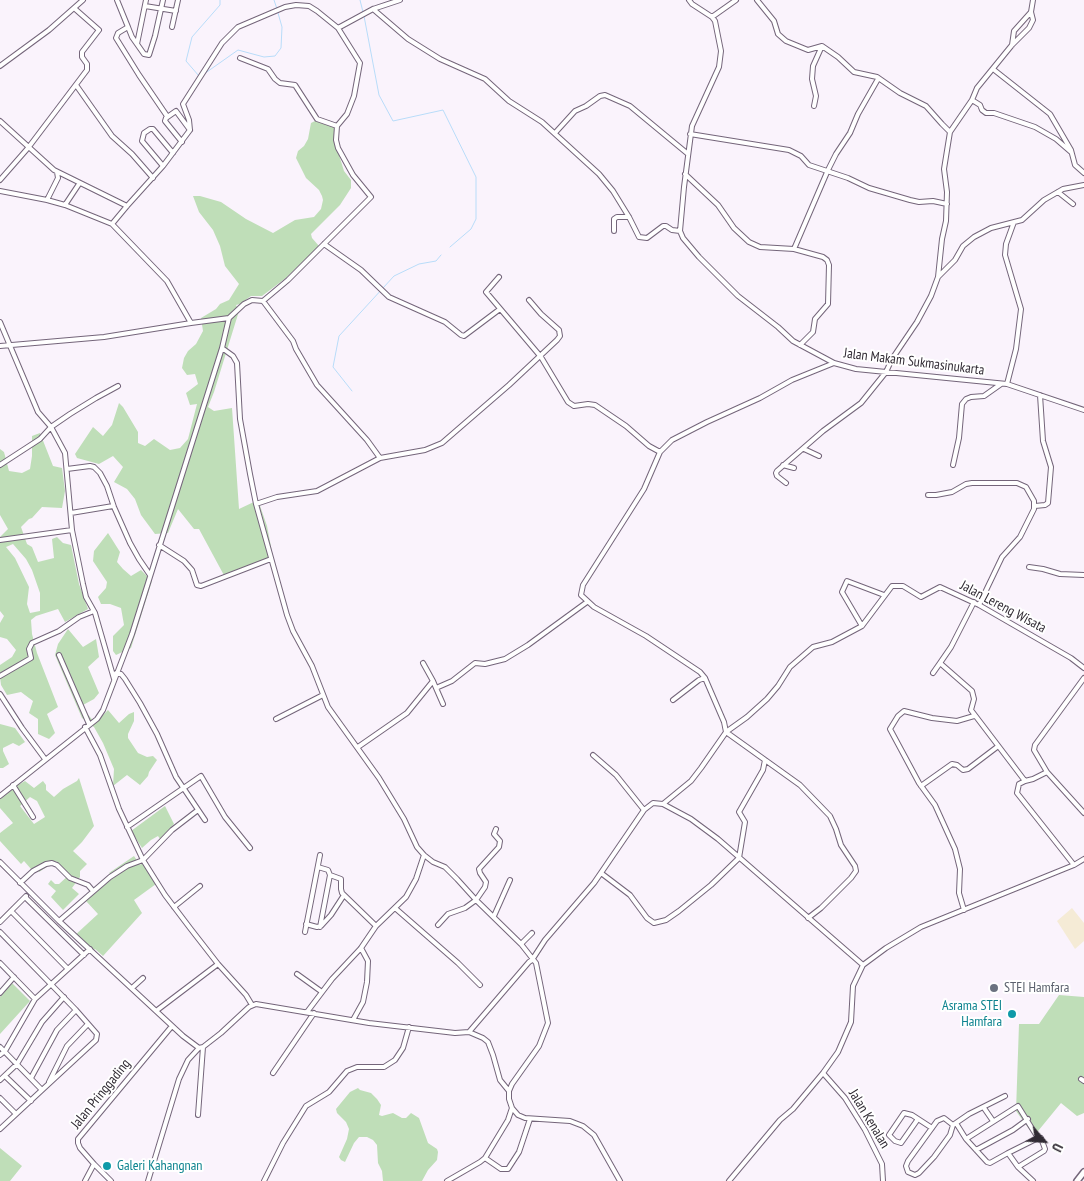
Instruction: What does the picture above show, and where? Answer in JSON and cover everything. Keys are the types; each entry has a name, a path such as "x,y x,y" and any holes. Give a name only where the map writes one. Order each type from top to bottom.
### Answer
{"main road":[{"path":"1077,1181 1084,1172"}],"street":[{"path":"0,66 49,30 83,0"},
{"path":"117,0 137,44 144,54 148,55 152,48 163,0"},
{"path":"137,44 146,0"},
{"path":"172,27 178,0"},
{"path":"338,28 354,18 400,0"},
{"path":"373,10 408,39 432,54 485,79 509,101 542,122 555,133 599,174 613,191 629,216 637,235 642,238 650,237 663,226 680,231 690,134 694,118 721,62 720,44 715,21 689,0"},
{"path":"712,17 736,0"},
{"path":"757,0 774,21 778,34 786,41 808,50 822,46"},
{"path":"786,482 777,476 776,473 823,431 860,403 886,372 930,296 938,277 947,204 944,169 950,132 972,100 977,88 1012,44 1029,28 1033,20 1031,12 1033,0"},
{"path":"0,796 101,714 132,634 222,348 229,318 244,304 252,300 263,301 288,280 371,197 353,175 338,148 335,133 337,126 347,114 352,104 360,63 338,28 309,6 296,5 285,7 238,27 222,43 183,104 190,130 163,166 112,224"},
{"path":"145,6 176,12"},
{"path":"0,180 28,148 88,68 82,57 82,52 99,30 74,8"},
{"path":"1012,44 1014,31 1031,12"},
{"path":"128,27 118,33 116,38 167,116"},
{"path":"822,46 838,57 854,72 870,75 926,106 950,132"},
{"path":"814,106 816,96 812,79 813,66 822,46"},
{"path":"240,58 268,69 280,83 295,85 317,119 337,126"},
{"path":"993,69 1050,114 1071,152 1075,165 1084,174"},
{"path":"794,250 828,170 878,79"},
{"path":"76,85 112,136 132,154 153,178"},
{"path":"555,133 575,111 600,96 606,96 630,106 688,154"},
{"path":"972,100 980,105 986,113 994,113 1035,127 1056,139 1071,152"},
{"path":"182,142 165,121 166,118 176,111 190,130"},
{"path":"0,121 57,172 127,206"},
{"path":"163,166 142,141 144,133 153,129 173,153"},
{"path":"690,134 789,150 801,156 808,165 828,170 869,188 919,202 933,201 947,204"},
{"path":"48,200 58,178 57,172"},
{"path":"685,174 718,205 734,228 749,242 760,247 794,250 823,257 827,260 829,265 828,304 816,317 812,332 800,345"},
{"path":"66,205 79,184"},
{"path":"938,277 949,267 963,246 974,237 1000,224 1022,220 1044,200 1058,192 1083,184"},
{"path":"0,191 66,205 112,224 166,281 191,323"},
{"path":"1058,192 1073,204"},
{"path":"614,231 614,219 629,216"},
{"path":"1007,384 1016,349 1022,309 1007,263 1005,249 1014,222"},
{"name":"Jalan Makam Sukmasinukarta","path":"680,231 683,238 699,257 738,296 800,345 834,362 856,369 1007,384 1084,410"},
{"path":"324,244 361,270 384,294 446,322 464,336 500,309"},
{"path":"499,277 486,292 540,357 570,404 576,406 595,405 626,426 648,446 660,452"},
{"path":"256,504 277,497 317,491 380,458 425,450 442,443 540,357 560,336 559,330 529,300"},
{"path":"263,301 293,341 317,385 367,440 380,458"},
{"path":"0,346 104,337 229,318"},
{"path":"0,322 38,412 51,427 64,449 72,530 86,597 94,612 114,679"},
{"path":"222,348 233,356 237,363 240,419 256,504 289,621 312,666 332,715 358,747 402,814 417,847 433,862 445,867 521,944 536,963 548,1023 539,1046 509,1090 512,1108 518,1115 530,1119 570,1120 583,1126 594,1135 620,1181"},
{"path":"808,918 846,884 856,868 841,845 830,816 800,785 726,732 724,722 705,678 696,668 646,636 598,610 581,596 583,585 644,489 660,452 672,440 706,422 760,398 792,380 834,362"},
{"path":"953,465 959,438 962,404 971,397 984,396 1002,384"},
{"path":"0,465 40,439 51,427 118,386"},
{"path":"1034,506 1048,503 1051,467 1043,441 1040,395"},
{"path":"804,449 819,456"},
{"path":"783,465 794,468"},
{"path":"67,469 87,466 94,467 104,480 113,506 130,543 150,575"},
{"path":"928,495 936,496 952,492 966,484 972,483 1017,483 1026,486 1034,501 1034,506 1020,537 1002,557 979,605"},
{"path":"70,513 113,506"},
{"path":"0,540 72,530"},
{"path":"159,545 184,561 192,570 197,584 200,586 272,559"},
{"path":"1029,567 1060,574 1084,575"},
{"path":"663,804 696,775 726,732 767,699 790,667 813,647 832,642 862,626 884,595 846,581 842,595 862,626"},
{"name":"Jalan Lereng Wisata","path":"884,595 895,585 910,589 921,597 940,587 974,602 1071,658 1084,668"},
{"path":"436,688 452,681 475,663 485,664 494,662 513,654 587,602"},
{"path":"933,672 951,647 974,602"},
{"path":"0,676 31,658 29,648 32,643 59,631 79,617 94,612"},
{"path":"59,655 100,754 127,827 143,860 174,906 252,1005"},
{"path":"423,663 443,704"},
{"path":"940,663 972,691 974,699 971,710 974,716 1025,781"},
{"path":"116,673 121,674 140,703 183,788 205,820"},
{"path":"673,700 693,684 705,678"},
{"path":"1084,678 1034,748 1034,752 1047,772 1084,813"},
{"path":"358,747 407,713 432,682"},
{"path":"0,694 45,760"},
{"path":"276,719 323,695"},
{"path":"964,910 959,892 960,869 955,849 935,805 921,786 891,733 890,727 902,712 906,711 932,718 957,721 974,716"},
{"path":"921,786 952,764 957,765 963,770 968,769 997,747"},
{"path":"593,755 616,776 644,810"},
{"path":"601,873 630,895 647,918 654,923 670,917 697,898 738,858 745,822 739,812 762,770 765,760"},
{"path":"1047,772 1033,780 1019,784 1017,792 1074,865"},
{"path":"127,827 201,776 225,817 250,848"},
{"path":"13,786 32,817"},
{"path":"469,1032 532,960 545,940 601,873 644,810 653,803 663,804 692,819 718,839 863,965"},
{"path":"59,921 119,871 143,860 172,830 198,810"},
{"path":"438,925 448,914 465,908 476,900 486,883 479,869 497,851 500,845 500,840 494,834 496,829"},
{"path":"305,932 320,855"},
{"path":"307,1012 361,948 376,926 406,897 412,888 424,855"},
{"path":"729,1181 747,1162 780,1120 793,1109 838,1052 852,1017 851,1001 853,986 863,965 901,938 921,927 1074,865 1084,859"},
{"path":"0,862 29,893 172,1026 201,1047"},
{"path":"20,883 33,871 52,863 57,865 70,878 88,884 93,891"},
{"path":"318,867 328,870 330,875 320,926"},
{"path":"330,875 342,879 341,890 344,895 376,926"},
{"path":"494,916 510,880"},
{"path":"174,906 200,886"},
{"path":"0,922 29,893"},
{"path":"320,926 331,915 344,895"},
{"path":"25,897 84,955"},
{"path":"395,908 458,963 480,985"},
{"path":"11,911 68,969"},
{"path":"306,924 320,926"},
{"path":"0,932 64,997 97,1034 97,1038 0,1129"},
{"path":"521,944 532,933"},
{"path":"74,945 80,940"},
{"path":"353,1020 363,1002 367,982 368,961 361,948"},
{"path":"0,1055 5,1051 35,999 90,949"},
{"path":"0,963 35,999"},
{"path":"156,1010 218,964"},
{"path":"297,974 322,992"},
{"path":"1,991 14,977"},
{"path":"132,988 143,978"},
{"path":"0,1080 17,1064 42,1022 64,997"},
{"path":"148,1181 179,1079 188,1060 252,1005 264,1005 353,1020 455,1033 469,1032 488,1042 500,1080 509,1090"},
{"path":"31,1078 57,1030 76,1010"},
{"path":"273,1074 314,1013"},
{"path":"48,1084 67,1046 88,1024"},
{"name":"Jalan Pringgading","path":"94,1164 78,1143 80,1136 172,1026"},
{"path":"264,1181 283,1143 306,1106 329,1092 347,1071 357,1067 384,1066 395,1060 403,1048 409,1027"},
{"path":"0,1047 42,1090"},
{"path":"198,1115 201,1047"},
{"name":"Jalan Kenalan","path":"822,1073 845,1098 865,1130 882,1164 883,1181"},
{"path":"5,1076 31,1101"},
{"path":"1005,1096 955,1124 950,1135 934,1157 919,1173 912,1175 906,1170 906,1165 932,1128 942,1118 955,1124 966,1139 989,1163 1038,1138"},
{"path":"1,1101 16,1114"},
{"path":"966,1139 1017,1106 1028,1120 1038,1138 1041,1138 1045,1150 1018,1167"},
{"path":"447,1181 486,1158 508,1120 512,1108"},
{"path":"984,1108 993,1121"},
{"path":"918,1119 901,1143 895,1141 889,1135 903,1113 909,1114 918,1119 932,1128"},
{"path":"486,1158 501,1170 508,1170 519,1152 530,1119"},
{"path":"976,1150 1028,1120"},
{"path":"1008,1153 1018,1167 1033,1181"},
{"path":"86,1181 94,1164 111,1181"}],"shaded area":[{"path":"1072,908 1084,923 1084,941 1075,949 1057,921"}],"green space":[{"path":"315,121 334,127 334,139 344,171 351,180 351,188 340,205 311,234 319,246 286,278 262,296 251,296 236,305 239,311 208,407 214,411 232,408 239,509 258,500 267,526 273,557 226,579 199,529 194,529 178,509 168,533 155,534 141,515 135,499 127,489 114,482 123,467 113,456 99,464 77,458 75,454 93,427 103,436 112,425 119,403 138,432 138,443 145,446 154,439 170,450 180,448 188,439 197,404 190,405 186,393 198,384 195,374 187,375 182,368 184,358 188,351 196,344 203,331 201,318 216,309 220,304 229,300 239,284 225,266 220,246 213,230 199,212 193,196 221,202 246,219 273,233 295,220 314,217 321,209 322,196 319,190 306,178 296,158 298,151 308,139 311,123"},
{"path":"40,433 53,466 62,468 65,491 62,508 42,507 21,527 27,544 32,547 38,562 54,558 52,539 57,537 63,543 71,545 79,584 88,609 65,622 58,609 36,616 31,620 32,634 37,653 58,707 47,714 55,733 49,739 38,734 38,719 29,713 33,701 21,692 7,695 1,685 0,677 0,665 12,657 16,650 7,639 0,637 0,623 4,616 0,611 0,537 8,529 0,515 0,449 4,452 9,471 22,473 30,469 32,436","holes":["13,544 26,559 40,593 40,611 30,613 27,604 29,587 15,558 6,547"]},
{"path":"108,533 120,552 117,562 123,569 131,576 141,570 152,581 131,648 116,655 113,651 113,636 124,625 121,608 110,604 101,604 98,597 106,588 107,582 93,561 94,551"},
{"path":"68,629 83,647 96,639 99,657 88,667 99,693 94,699 83,705 85,711 95,723 108,710 119,723 134,712 134,721 128,738 138,753 147,757 153,756 157,760 148,776 140,785 127,775 113,786 114,769 103,743 94,727 82,718 55,655 58,644"},
{"path":"0,724 15,728 25,742 19,746 13,743 3,748 9,764 3,768 0,768"},
{"path":"79,778 94,826 73,851 87,864 80,871 80,877 72,888 79,894 63,910 51,897 56,891 48,884 51,880 55,884 59,884 69,875 56,861 39,872 35,867 31,869 24,861 21,864 0,841 0,833 13,823 0,808 0,799 25,781 34,788 43,781 46,785 46,790 54,797","holes":["30,797 37,801 45,817 34,824 20,806"]},
{"path":"165,806 174,824 160,839 158,836 142,848 131,831"},
{"path":"134,856 140,865 142,863 156,884 134,900 142,913 103,956 95,949 90,953 73,937 98,914 86,901 113,878 109,873"},
{"path":"12,983 30,1001 0,1034 0,997"},
{"path":"1059,995 1084,997 1084,1113 1077,1116 1061,1103 1034,1136 1016,1111 1019,1024 1039,1024"},
{"path":"358,1088 371,1093 377,1099 381,1105 379,1115 393,1113 406,1118 411,1113 419,1118 428,1143 437,1149 438,1152 437,1160 428,1170 422,1181 383,1181 382,1171 378,1163 377,1145 367,1137 359,1137 345,1162 341,1160 339,1157 349,1129 336,1109 350,1092"},
{"path":"0,1148 22,1166 10,1181 0,1181"}],"waterway":[{"path":"199,76 186,61 192,37 220,5 220,0"},
{"path":"274,0 277,9"},
{"path":"360,0 363,12"},
{"path":"204,74 238,50 264,57 275,56 281,48 282,27 278,13"},
{"path":"364,16 379,95 393,121 443,110 476,177 476,219 471,229 450,247"},
{"path":"352,391 333,367 339,336 394,276 419,264 436,261 441,255"}],"place":[{"name":"STEI Hamfara","path":"994,988"},
{"name":"Asrama STEI Hamfara","path":"1012,1014"},
{"name":"Galeri Kahangnan","path":"107,1166"}]}
